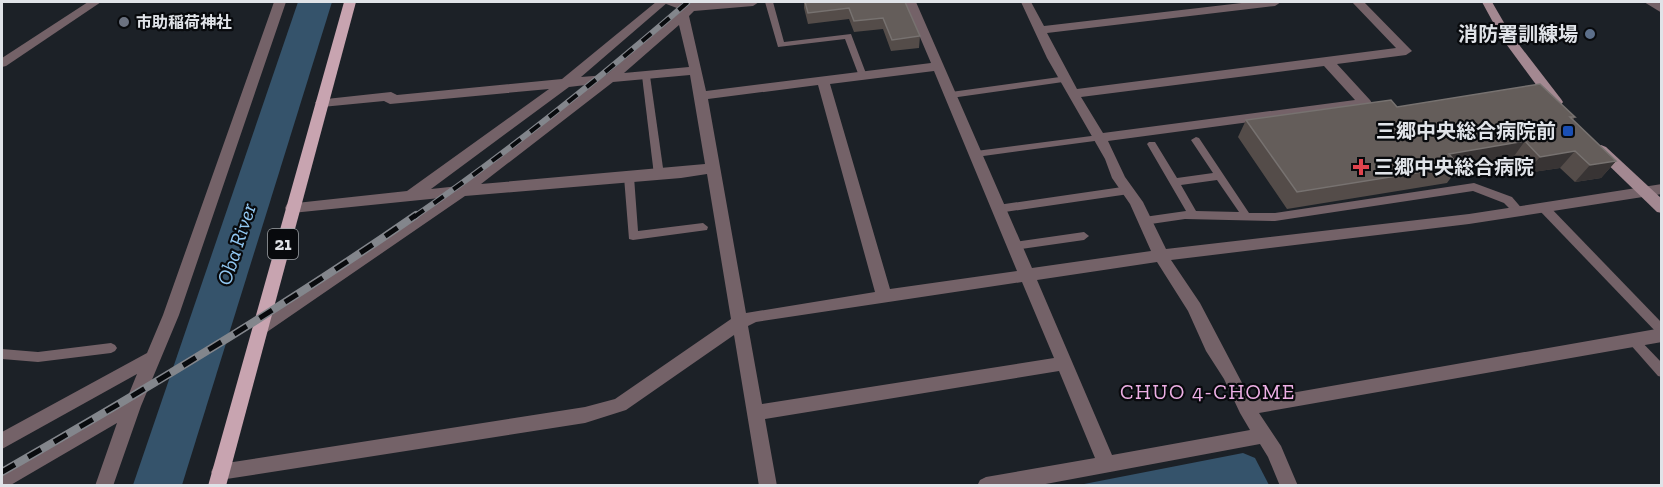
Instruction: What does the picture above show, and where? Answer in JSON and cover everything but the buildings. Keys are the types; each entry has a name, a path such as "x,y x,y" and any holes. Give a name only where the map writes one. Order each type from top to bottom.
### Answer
{"main road":[{"name":"21","path":"218,479 350,2"},
{"path":"1487,2 1525,63 1569,116"},
{"path":"1592,140 1662,208"}],"street":[{"path":"2,63 95,2"},
{"path":"104,486 132,406 171,315 280,2"},
{"path":"410,196 564,83 622,38 662,2"},
{"path":"667,2 690,8 753,2"},
{"path":"911,2 1107,464"},
{"path":"1026,2 1073,94 1086,112 1112,159 1119,178 1129,190 1162,256 1194,308 1212,346 1231,375 1246,408 1275,452 1289,486"},
{"path":"1040,30 1275,2"},
{"path":"1073,94 1406,51 1358,2"},
{"path":"1650,2 1662,10"},
{"path":"690,8 699,96 768,486"},
{"path":"261,327 462,191 608,80 690,8"},
{"path":"1099,138 1365,103 1327,61"},
{"path":"699,96 939,66"},
{"path":"322,103 391,96 390,100 696,70"},
{"path":"823,81 885,297"},
{"path":"292,208 659,175 712,168"},
{"path":"218,479 585,415 620,405 740,322 755,316 1162,256 1519,211 1662,189"},
{"path":"1246,408 1662,333"},
{"path":"2,441 151,358"},
{"path":"756,413 1064,363"},
{"path":"2,480 132,406"},
{"path":"986,486 1051,480 1107,464 1264,435"}],"lane":[{"path":"769,2 781,45 848,36 863,76"},
{"path":"646,76 659,175"},
{"path":"951,95 1067,79"},
{"path":"975,154 1099,138"},
{"path":"1196,140 1247,216"},
{"path":"1152,144 1193,215"},
{"path":"1174,182 1220,176"},
{"path":"629,177 633,236 703,227"},
{"path":"1144,221 1193,215 1275,217 1474,187 1508,200 1519,211"},
{"path":"998,208 1129,190"},
{"path":"1544,207 1662,333"},
{"path":"1014,246 1084,236"},
{"path":"1633,340 1662,372"},
{"path":"2,354 38,357 111,348"}],"water":[{"name":"Oba River","path":"298,2 332,2 182,485 133,485"},
{"path":"1243,453 1255,458 1269,485 1079,485"}],"railway":[{"path":"414,217 554,113 688,2"},
{"path":"2,472 212,348 315,283 416,215"}],"place":[{"name":"市助稲荷神社","path":"124,22"},
{"name":"消防署訓練場","path":"1590,34"},
{"name":"三郷中央総合病院前","path":"1568,131"},
{"name":"三郷中央総合病院","path":"1361,167"}],"district":[{"name":"CHUO 4-CHOME","path":"1208,391"}]}
